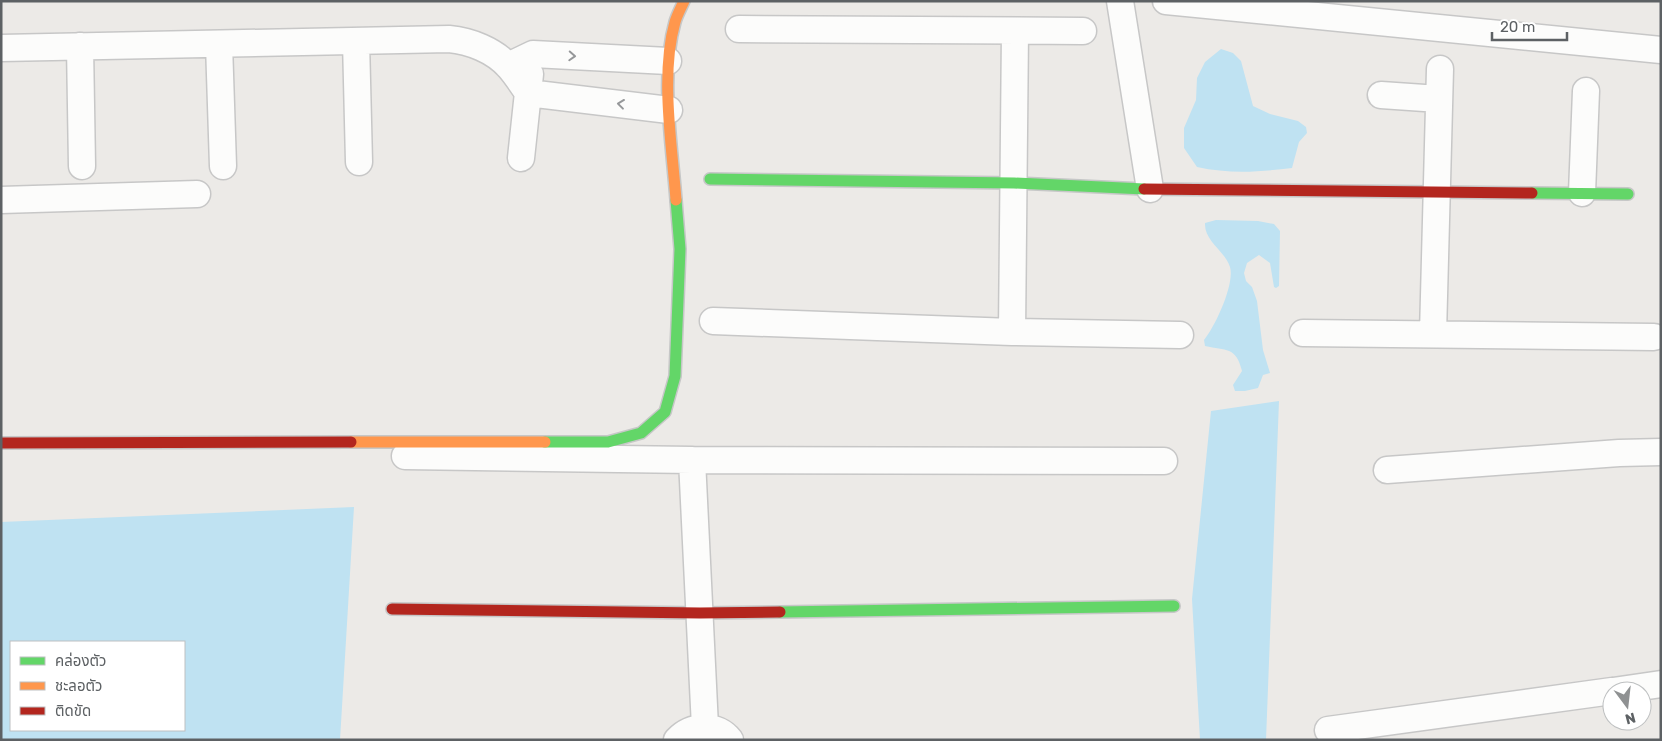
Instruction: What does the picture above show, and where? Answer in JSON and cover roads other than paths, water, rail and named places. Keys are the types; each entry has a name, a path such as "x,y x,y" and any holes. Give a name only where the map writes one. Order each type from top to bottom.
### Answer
{"street":[{"path":"1,443 608,442 641,433 665,412 675,376 680,249 669,110 668,62 676,22 684,1"},
{"path":"1120,1 1150,188"},
{"path":"1166,1 1661,50"},
{"path":"739,30 1083,31"},
{"path":"1012,332 1015,31"},
{"path":"1,48 464,40 493,54 508,66 528,92 669,110"},
{"path":"356,41 359,162"},
{"path":"219,44 223,166"},
{"path":"80,46 82,166"},
{"path":"508,66 533,54 668,62"},
{"path":"520,158 533,54"},
{"path":"1433,334 1440,69"},
{"path":"1582,194 1586,92"},
{"path":"1381,95 1439,99"},
{"path":"710,179 1014,183 1150,188 1628,194"},
{"path":"1,200 197,194"},
{"path":"713,321 1012,332 1180,335"},
{"path":"1303,333 1654,337"},
{"path":"1387,470 1618,453 1661,452"},
{"path":"405,456 692,460 1164,461"},
{"path":"692,460 705,727"},
{"path":"392,610 700,613 1174,606"},
{"path":"1328,730 1602,692"},
{"path":"677,740 684,732 705,727 726,734 730,740"}],"water":[{"path":"1221,49 1233,53 1241,61 1253,106 1270,114 1298,121 1306,127 1307,133 1299,142 1292,168 1244,172 1197,167 1184,148 1184,128 1196,100 1197,78 1205,62"},
{"path":"1216,220 1258,221 1274,224 1280,231 1279,286 1274,287 1270,263 1259,255 1247,263 1244,273 1246,281 1252,287 1257,301 1263,350 1270,373 1263,375 1258,388 1245,391 1235,391 1233,385 1242,371 1237,357 1229,351 1205,346 1204,340 1213,326 1227,294 1231,274 1227,261 1211,241 1206,229 1205,223"},
{"path":"1279,401 1266,740 1200,740 1192,599 1211,411"},
{"path":"354,507 340,740 1,740 1,522"}]}
